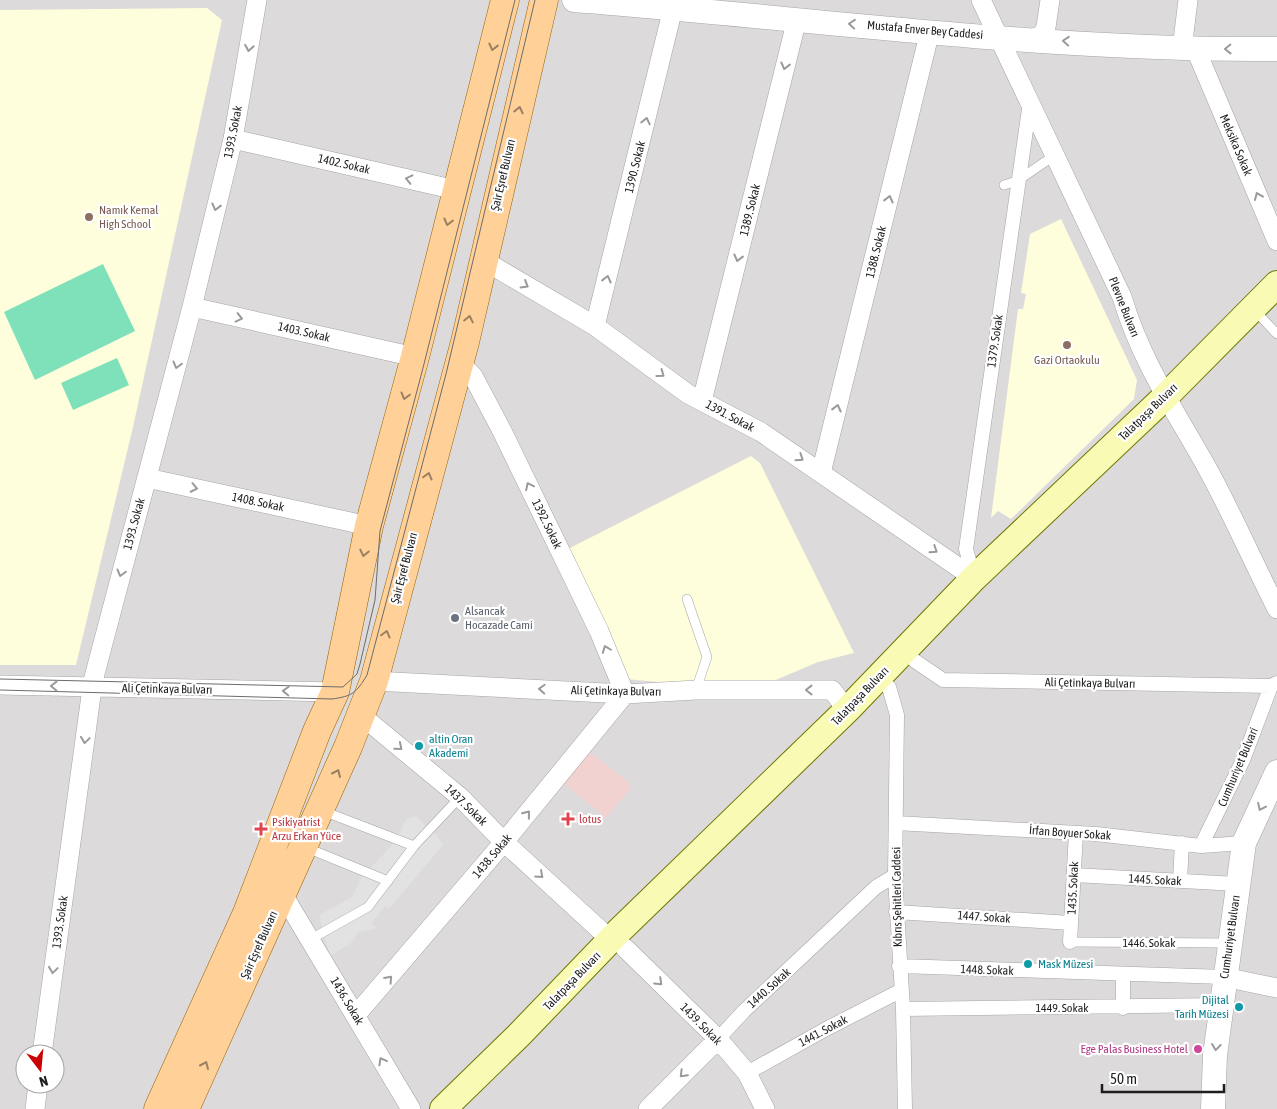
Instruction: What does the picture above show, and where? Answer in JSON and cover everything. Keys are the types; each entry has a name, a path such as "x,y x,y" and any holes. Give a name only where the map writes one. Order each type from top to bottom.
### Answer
{"main road":[{"name":"Şair Eşref Bulvarı","path":"158,1109 247,913 317,731 335,692 369,526 415,357 505,0"},
{"name":"Şair Eşref Bulvarı","path":"185,1109 362,716 374,681 458,362 544,0"},
{"name":"Talatpaşa Bulvarı","path":"442,1109 889,687 1172,397 1277,284"},
{"name":"Talatpaşa Bulvarı","path":"459,1109 974,578 1172,397 1271,316"}],"street":[{"name":"1393. Sokak","path":"43,1044 92,687 192,307 233,138 257,0"},
{"name":"Mustafa Enver Bey Caddesi","path":"574,0 1031,40 1189,49 1277,49"},
{"name":"Plevne Bulvarı","path":"981,0 1122,297 1140,318 1172,397"},
{"path":"1031,40 1042,35 1046,27 1050,0"},
{"path":"1188,0 1189,49"},
{"name":"1390. Sokak","path":"595,326 673,8"},
{"name":"1389. Sokak","path":"702,401 797,19"},
{"name":"1388. Sokak","path":"821,473 930,31"},
{"name":"Meksika Sokak","path":"1189,49 1277,241"},
{"name":"1379. Sokak","path":"974,578 966,549 1010,183 1030,102"},
{"name":"1402. Sokak","path":"233,138 456,190"},
{"name":"1391. Sokak","path":"483,260 595,326 688,394 761,432 974,578"},
{"name":"1403. Sokak","path":"192,307 415,357"},
{"name":"1392. Sokak","path":"458,362 473,376 502,431 599,631 625,694"},
{"path":"1172,397 1238,526 1277,609"},
{"name":"1408. Sokak","path":"147,478 369,526"},
{"name":"Ali Çetinkaya Bulvarı","path":"915,661 943,680 1274,684"},
{"name":"Ali Çetinkaya Bulvarı","path":"374,681 625,694 696,690 832,690 848,710"},
{"name":"Cumhuriyet Bulvari","path":"1201,846 1243,760 1274,684"},
{"name":"Ali Çetinkaya Bulvarı","path":"0,685 335,692"},
{"name":"Kıbrıs Şehitleri Caddesi","path":"889,687 897,715 896,912 900,991 903,1009 905,1109"},
{"name":"1438. Sokak","path":"356,1015 504,842 625,694"},
{"name":"1437. Sokak","path":"362,716 460,797 504,842 618,944"},
{"name":"Cumhuriyet Bulvarı","path":"1213,1109 1215,1055 1224,978 1244,843 1277,772"},
{"name":"İrfan Boyuer Sokak","path":"896,823 1076,833 1201,846 1244,843"},
{"name":"1435. Sokak","path":"1070,942 1076,833"},
{"path":"1180,881 1182,843"},
{"name":"1440. Sokak","path":"648,1109 744,1011 876,887 896,875"},
{"name":"1445. Sokak","path":"1074,876 1237,884"},
{"name":"1436. Sokak","path":"282,893 356,1015 407,1107"},
{"name":"1447. Sokak","path":"896,912 1071,923"},
{"name":"1439. Sokak","path":"618,944 718,1039 747,1073 765,1109"},
{"name":"1448. Sokak","path":"899,966 1224,978"},
{"path":"1123,975 1123,1008"},
{"path":"1224,978 1277,988"},
{"name":"1441. Sokak","path":"747,1073 900,991"},
{"name":"1449. Sokak","path":"903,1009 1123,1008 1222,1005"},
{"path":"35,1109 37,1094"}],"lane":[{"path":"1010,183 1055,155"},
{"path":"687,598 707,658 696,690"},
{"path":"311,940 368,908 414,846 460,797"},
{"path":"320,810 414,846"},
{"path":"304,847 388,881"},
{"name":"1446. Sokak","path":"1070,942 1229,943"}],"shaded area":[{"path":"0,0 1277,0 1277,1109 0,1109"},
{"name":"Namık Kemal High School","path":"207,8 222,20 133,427 76,665 0,665 0,10"},
{"name":"Gazi Ortaokulu","path":"1061,219 1137,380 1134,399 1011,519 998,511 991,518 1018,309 1023,309 1026,294 1021,293 1030,234"},
{"path":"751,456 760,463 854,653 818,662 771,682 678,684 626,679 564,551"},
{"path":"585,753 591,753 627,781 631,788 606,818 562,782"},
{"path":"416,816 428,828 430,825 443,845 389,909 385,906 371,923 377,928 359,932 351,943 330,956 319,915 352,897 362,877 394,843 407,818"}],"green space":[{"path":"103,264 135,331 35,380 4,312"},
{"path":"117,358 129,385 73,410 61,383"}],"tram line":[{"path":"0,679 343,687 357,674 375,600 380,531 423,368 515,0"},
{"path":"0,690 332,699 345,697 353,693 360,686 367,675 446,374 535,0"}],"place":[{"name":"Namık Kemal High School","path":"89,217"},
{"name":"Gazi Ortaokulu","path":"1067,345"},
{"name":"Alsancak Hocazade Cami","path":"455,618"},
{"name":"altin Oran Akademi","path":"419,746"},
{"name":"lotus","path":"568,819"},
{"name":"Psikiyatrist Arzu Erkan Yüce","path":"261,829"},
{"name":"Mask Müzesi","path":"1028,964"},
{"name":"Dijital Tarih Müzesi","path":"1239,1007"},
{"name":"Ege Palas Business Hotel","path":"1198,1049"}]}
